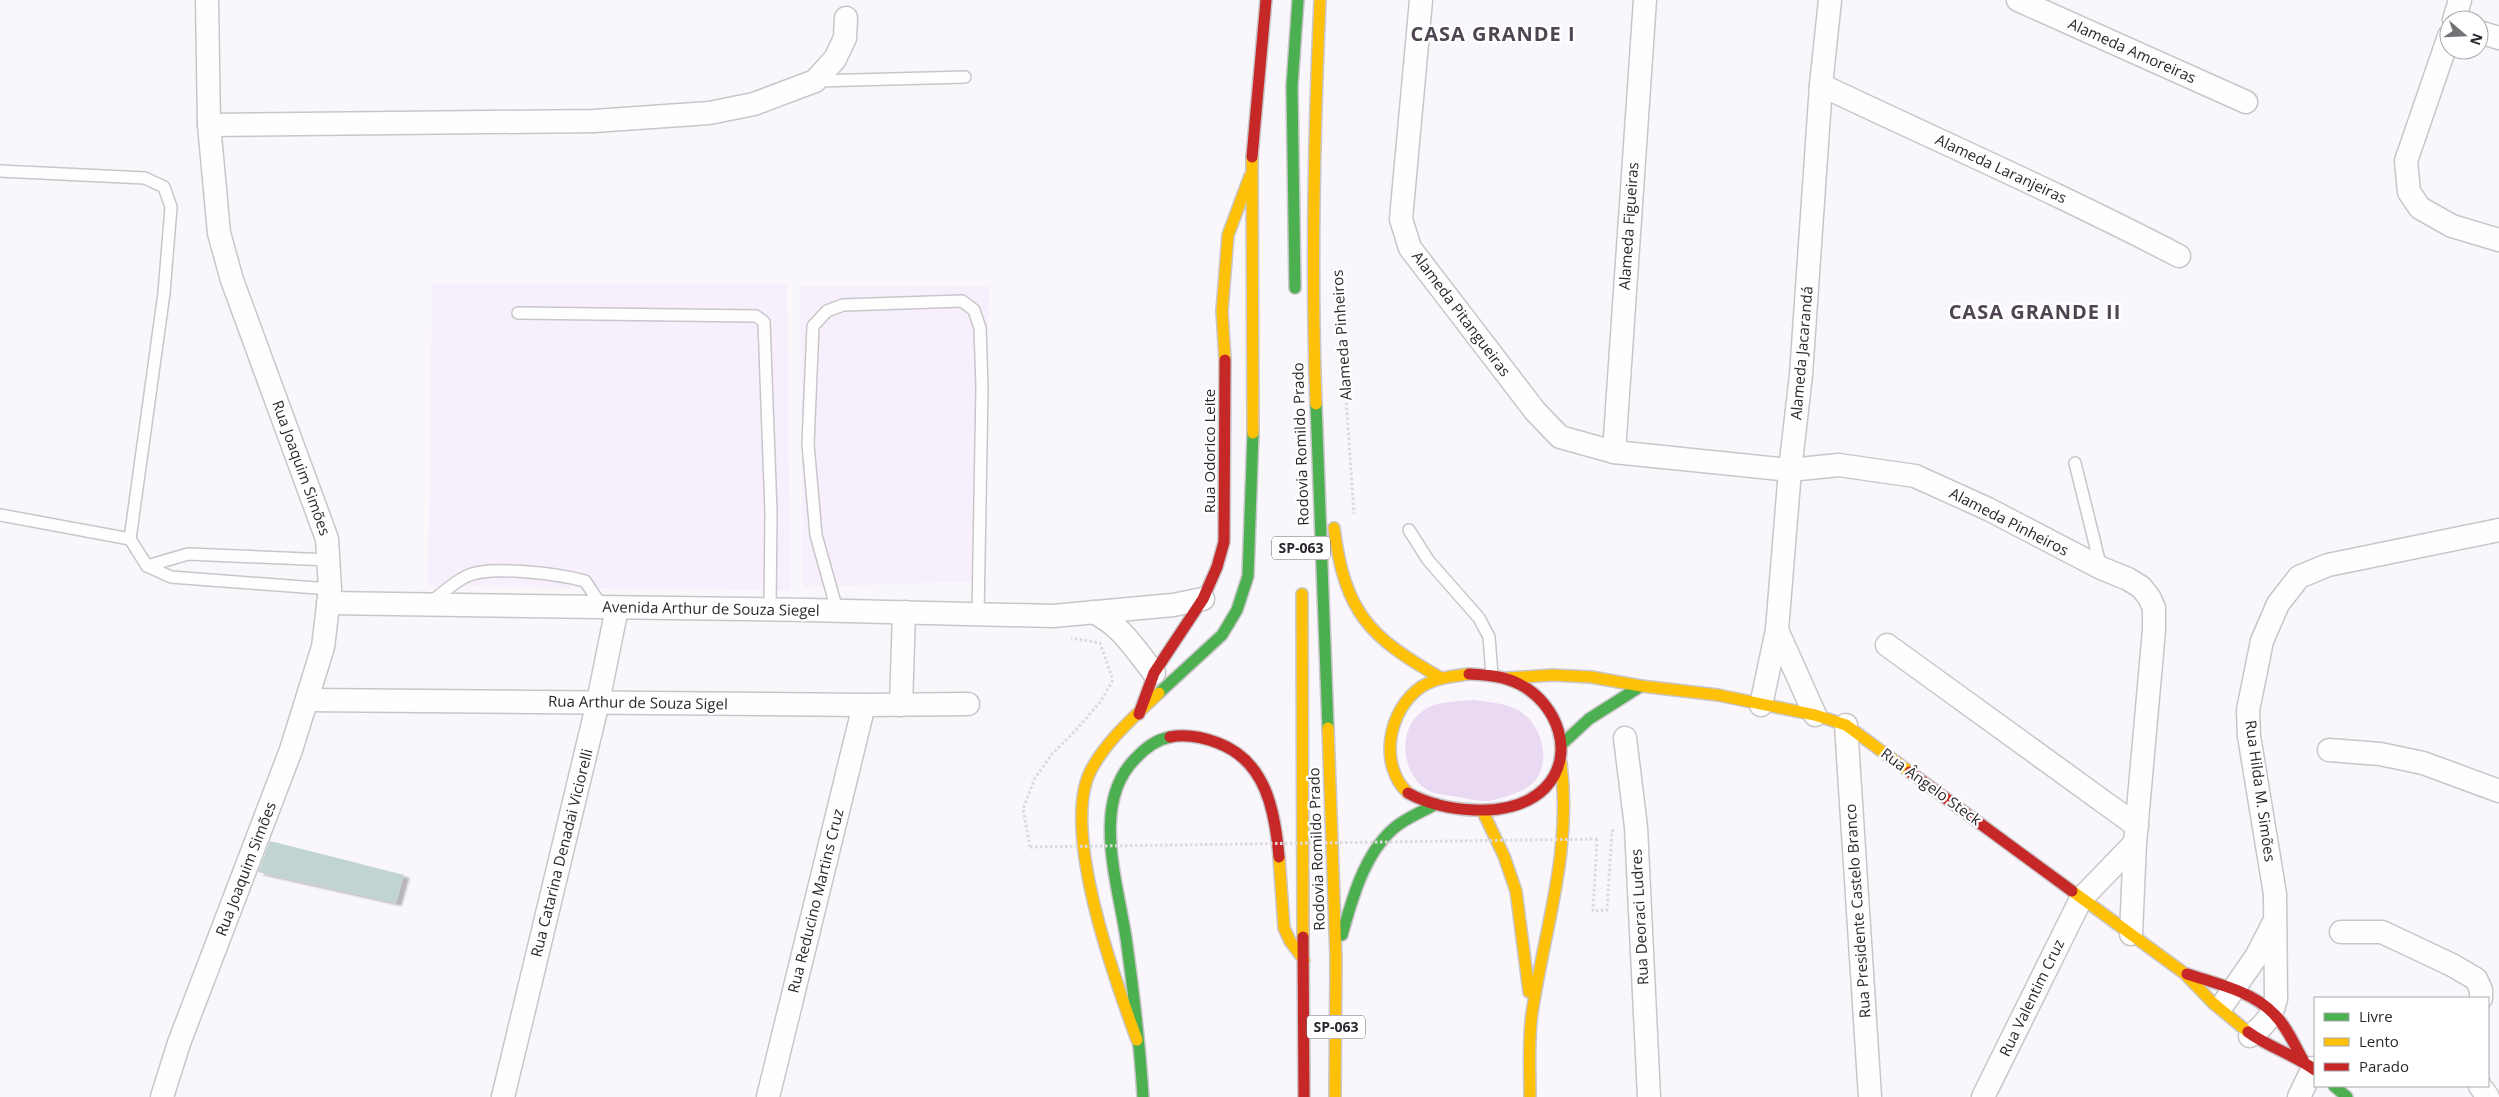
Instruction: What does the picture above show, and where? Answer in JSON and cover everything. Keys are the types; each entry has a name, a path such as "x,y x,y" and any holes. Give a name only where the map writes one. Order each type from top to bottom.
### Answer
{"main road":[{"path":"1137,1040 1108,960 1087,870 1083,834 1083,802 1090,772 1109,742 1180,672 1222,635 1237,610 1248,576 1253,444 1251,172 1266,0"},
{"path":"1295,295 1292,86 1298,0"},
{"name":"Rodovia Romildo Prado","path":"1320,0 1316,89 1313,324 1336,958 1335,1097"},
{"name":"Rua Odorico Leite","path":"1139,714 1154,673 1203,599 1217,567 1224,542 1225,366 1222,311 1228,235 1251,172"},
{"path":"1313,324 1324,409 1331,486"},
{"path":"1333,515 1336,554 1345,587 1357,612 1380,640 1404,658 1442,678"},
{"name":"Rodovia Romildo Prado","path":"1302,581 1304,1097"},
{"name":"Rua Ângelo Steck","path":"1508,678 1526,688 1544,702 1562,744 1561,763 1552,780 1537,795 1509,808 1483,812 1436,804 1416,798 1399,784 1392,764 1389,743 1395,721 1406,702 1421,687 1442,678 1468,674 1508,678 1552,675 1591,677 1641,686 1718,695 1814,715 1846,725 2184,973 2218,1010 2250,1036 2272,1049 2310,1066"},
{"path":"1562,744 1575,728 1594,714 1641,686"},
{"path":"1143,1097 1126,941 1113,869 1111,840 1112,806 1119,779 1134,756 1157,739 1187,735 1212,740 1233,749 1255,769 1264,788 1275,821 1284,930 1304,960"},
{"path":"1532,1013 1557,884 1565,811 1561,763"},
{"path":"1336,958 1350,905 1370,861 1392,830 1436,804"},
{"path":"1483,812 1504,856 1516,891 1532,1013 1530,1097"},
{"name":"Rua Ângelo Steck","path":"2184,973 2234,990 2253,999 2273,1013 2310,1066"},
{"path":"2335,1087 2347,1097"}],"street":[{"name":"Rua Joaquim Simões","path":"162,1097 179,1043 291,750 308,700 323,647 329,596 330,560 327,539 232,280 219,233 209,125 207,0"},
{"name":"Alameda Pitangueiras","path":"1421,0 1401,219 1410,248 1534,411 1560,436 1614,452"},
{"name":"Alameda Figueiras","path":"1614,452 1645,0"},
{"name":"Alameda Jacarandá","path":"1761,705 1777,630 1790,470 1801,375 1821,85 1830,0"},
{"name":"Alameda Amoreiras","path":"2018,0 2246,102"},
{"path":"209,125 594,121 709,113 754,104 815,81 835,60 845,38 846,18"},
{"path":"2441,60 2406,160 2409,192 2420,208 2452,226 2499,240"},
{"name":"Alameda Laranjeiras","path":"1821,85 2000,170 2093,211 2179,256"},
{"name":"Alameda Pinheiros","path":"1614,452 1790,470 1839,465 1915,476 1988,509 2141,587 2150,597 2154,608 2154,630 2136,835 2131,934"},
{"name":"Rua Hilda M. Simões","path":"2273,1013 2277,971 2274,894 2250,736 2248,710 2262,641 2278,604 2299,577 2328,564 2499,530"},
{"name":"Avenida Arthur de Souza Siegel","path":"329,596 427,605 836,610 1053,616 1156,607 1203,599"},
{"name":"Rua Catarina Denadai Viciorelli","path":"503,1097 598,702 610,608"},
{"path":"901,705 904,612"},
{"path":"1093,612 1105,617 1120,631 1154,673"},
{"path":"1777,630 1814,715"},
{"path":"1887,645 2136,835 2081,899"},
{"name":"Rua Arthur de Souza Sigel","path":"308,700 864,705 968,704"},
{"name":"Rua Reducino Martins Cruz","path":"768,1097 864,705"},
{"name":"Rua Presidente Castelo Branco","path":"1846,725 1870,1097"},
{"name":"Rua Deoraci Ludres","path":"1625,738 1636,827 1649,1097"},
{"path":"2329,750 2380,754 2423,763 2499,791"},
{"name":"Rua Valentim Cruz","path":"1983,1097 2081,899"},
{"name":"Rua Hilda M. Simões","path":"2218,1010 2256,957 2274,923"},
{"path":"2341,932 2382,932 2452,965 2476,979 2481,990 2481,997"},
{"path":"2250,1036 2273,1013"},
{"path":"2299,1097 2310,1066"}],"lane":[{"path":"815,81 965,78"},
{"path":"0,172 145,178 164,187 171,207 164,293 130,539 147,566 171,577 329,596"},
{"path":"836,610 816,535 808,444 813,326 828,311 843,305 962,301 974,310 980,328 982,387 978,615"},
{"path":"518,314 756,316 764,322 771,512 770,609"},
{"path":"2075,463 2102,568"},
{"path":"0,515 130,539"},
{"path":"1409,530 1428,560 1479,618 1489,637 1492,675"},
{"path":"147,566 188,554 330,560"},
{"path":"427,605 466,576 481,571 500,571 570,577 585,581 610,608"}],"path":[{"name":"Alameda Pinheiros","path":"1339,292 1355,524"},
{"path":"1053,616 1060,638 1076,638 1100,643 1113,680 1101,701 1052,754 1035,778 1023,809 1030,847 1597,839 1593,911 1607,910 1612,831"}],"shaded area":[{"path":"432,284 787,284 790,590 428,586"},
{"path":"800,286 989,286 985,581 803,587"},
{"path":"1474,700 1497,703 1518,710 1527,716 1534,725 1539,735 1543,758 1541,769 1536,779 1528,787 1503,797 1481,801 1435,793 1423,787 1415,778 1409,768 1405,745 1412,723 1419,714 1434,705"}],"building":[{"path":"270,841 404,875 396,903 258,872"}],"traffic: fast":[{"path":"1295,288 1292,86 1298,0"},
{"path":"1316,404 1328,728"},
{"path":"1159,693 1222,635 1237,610 1248,576 1253,433"},
{"path":"1562,744 1589,719 1641,686"},
{"path":"1143,1097 1134,1002 1127,945 1114,874 1110,823 1113,800 1121,778 1135,759 1147,748 1155,742 1170,737"},
{"path":"1342,935 1360,878 1374,851 1398,825 1436,804"},
{"path":"2335,1087 2347,1097"}],"traffic: slow":[{"path":"1316,404 1314,202 1320,0"},
{"path":"1252,157 1253,433"},
{"path":"1225,360 1222,311 1228,235 1250,176"},
{"path":"1334,528 1345,582 1365,620 1378,635 1395,649 1441,678"},
{"path":"1302,594 1303,937"},
{"path":"1408,793 1399,781 1393,768 1390,753 1394,723 1401,709 1410,697 1426,684 1444,678 1469,674"},
{"path":"1508,678 1552,675 1591,677 1641,686 1718,695 1815,715 1846,725 1910,772"},
{"path":"1137,1040 1116,981 1094,905 1086,866 1082,829 1083,796 1091,770 1097,759 1122,729 1159,693"},
{"path":"1328,728 1336,958 1335,1097"},
{"path":"1530,1097 1532,1013 1555,889 1563,828 1561,763"},
{"path":"1483,812 1504,856 1516,891 1529,992"},
{"path":"1279,857 1284,928 1290,941 1304,960"},
{"path":"2072,891 2184,973 2213,1003 2248,1032"}],"traffic: jam":[{"path":"1252,157 1266,0"},
{"path":"1139,714 1154,673 1203,599 1217,567 1224,542 1225,360"},
{"path":"1408,793 1432,803 1448,807 1493,810 1512,806 1530,799 1545,788 1555,775 1560,761 1561,746 1553,717 1544,704 1534,694 1515,682 1496,676 1469,674"},
{"path":"1170,737 1188,736 1212,741 1234,751 1247,762 1257,775 1271,805 1279,857"},
{"path":"1910,772 2072,891"},
{"path":"1303,937 1304,1097"},
{"path":"2187,974 2234,989 2265,1006 2283,1024 2303,1060"},
{"path":"2248,1032 2314,1069"}],"district":[{"name":"CASA GRANDE I","path":"1493,34"},
{"name":"CASA GRANDE II","path":"2035,312"}]}
